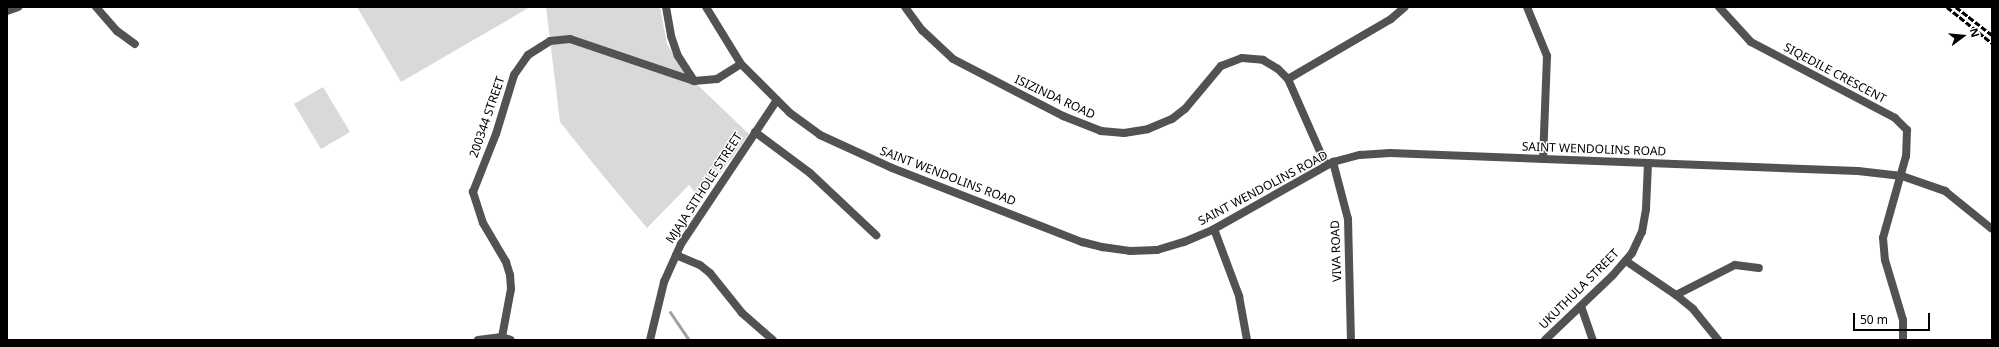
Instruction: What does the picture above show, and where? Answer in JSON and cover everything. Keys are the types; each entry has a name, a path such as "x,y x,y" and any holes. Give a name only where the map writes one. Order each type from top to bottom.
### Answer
{"street":[{"path":"7,11 18,7"},
{"path":"96,7 117,31 135,44"},
{"path":"666,7 673,43 694,81"},
{"name":"SAINT WENDOLINS ROAD","path":"706,7 741,64 777,100 820,135 855,152 1082,242 1130,251 1157,250 1214,229 1330,164 1360,155 1390,153 1858,171 1902,176 1945,190 1992,229"},
{"name":"ISIZINDA ROAD","path":"905,7 922,30 953,59 1063,116 1101,132 1124,133 1148,129 1172,119 1185,108 1221,66 1242,58 1263,60 1278,69 1288,79 1330,164"},
{"path":"1288,79 1391,19 1405,7"},
{"path":"1527,7 1547,56 1543,159"},
{"name":"SIQEDILE CRESCENT","path":"1718,7 1751,42 1901,122 1907,130 1908,137 1902,176 1885,231 1883,250 1901,309 1903,340"},
{"name":"200344 STREET","path":"502,337 510,294 510,275 506,262 483,223 473,192 496,134 514,75 528,55 550,41 570,39 694,81 717,79 741,64"},
{"name":"MJAJA SITHOLE STREET","path":"650,340 664,282 676,255 694,222 777,100"},
{"path":"755,132 810,174 876,235"},
{"name":"VIVA ROAD","path":"1330,164 1348,219 1351,340"},
{"name":"UKUTHULA STREET","path":"1545,340 1626,261 1642,232 1647,201 1648,164"},
{"path":"1214,229 1239,296 1247,340"},
{"path":"676,255 700,265 710,273 742,313 773,340"},
{"path":"1626,261 1676,295 1693,310 1718,340"},
{"path":"1676,295 1735,266 1759,268"},
{"path":"1581,306 1593,340"},
{"path":"478,340 502,337 511,340"}],"shaded area":[{"path":"357,7 530,7 401,82"},
{"path":"546,7 660,7 667,44 684,72 749,134 701,200 689,185 647,228 600,172 560,122"},
{"path":"323,87 350,132 321,149 294,104"}],"waterway":[{"path":"670,312 689,340"}],"railway":[{"path":"1947,7 1992,43"},
{"path":"1956,7 1992,35"}]}
